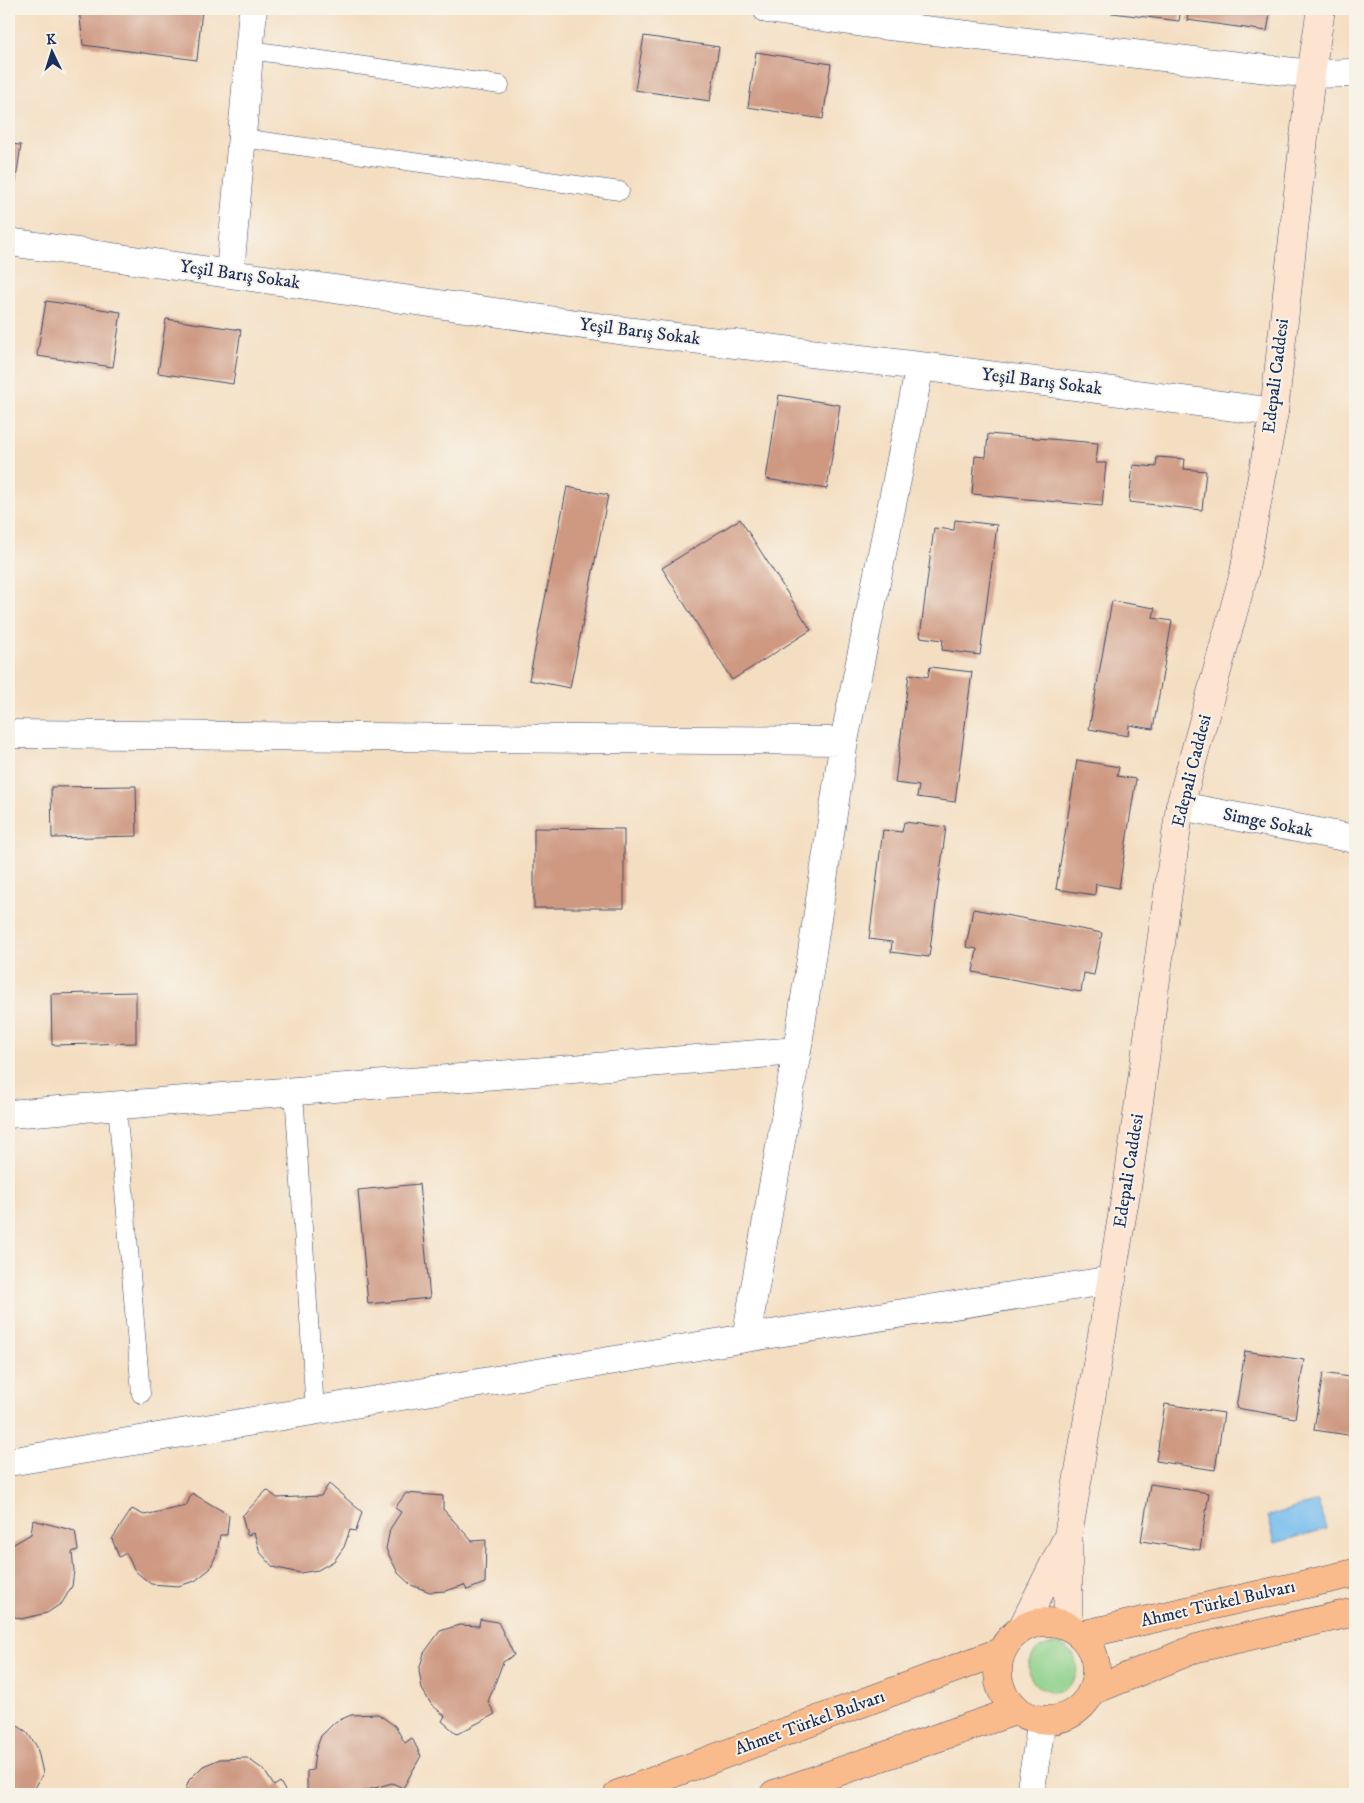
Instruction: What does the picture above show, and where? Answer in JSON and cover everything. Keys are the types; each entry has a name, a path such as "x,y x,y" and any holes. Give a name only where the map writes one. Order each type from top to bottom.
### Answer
{"main road":[{"name":"Edepali Caddesi","path":"1068,1536 1128,1181 1180,806 1244,573 1274,412 1311,74 1321,9"},
{"path":"1022,1628 1068,1536"},
{"path":"1068,1536 1074,1630"},
{"name":"Ahmet Türkel Bulvarı","path":"1074,1630 1355,1574"},
{"path":"1092,1691 1197,1648 1355,1612"},
{"path":"774,1794 1030,1715 1057,1719 1072,1714 1084,1704 1092,1691 1096,1677 1096,1661 1090,1647 1074,1630 1053,1622 1037,1623 1022,1628 1010,1638 1002,1651 998,1667 1000,1684 1007,1699 1030,1715"},
{"name":"Ahmet Türkel Bulvarı","path":"618,1794 1002,1651"}],"street":[{"path":"230,273 253,9"},
{"path":"767,9 864,16 1311,74 1355,73"},
{"name":"Yeşil Barış Sokak","path":"9,242 625,331 920,366 1274,412"},
{"path":"746,1338 797,1052 844,741 920,366"},
{"path":"9,734 844,741"},
{"name":"Simge Sokak","path":"1180,806 1355,839"},
{"path":"9,1114 797,1052"},
{"path":"9,1462 746,1338 1112,1280"},
{"path":"1030,1715 1030,1794"}],"lane":[{"path":"250,50 500,85"},
{"path":"242,138 620,191"},
{"path":"117,1105 141,1394"},
{"path":"295,1107 315,1410"}],"green space":[{"path":"1053,1644 1062,1646 1070,1651 1075,1659 1077,1668 1075,1677 1070,1685 1062,1690 1053,1692 1044,1690 1036,1685 1031,1677 1029,1668 1031,1659 1036,1651 1044,1646"}],"water":[{"path":"1318,1501 1326,1529 1275,1543 1268,1516"}],"building":[{"path":"79,9 202,9 197,60 83,45"},
{"path":"1105,9 1181,9 1179,21 1104,12"},
{"path":"1189,9 1271,9 1267,31 1187,20"},
{"path":"644,36 719,47 710,101 635,90"},
{"path":"756,52 831,64 823,119 748,107"},
{"path":"9,144 21,145 13,200 9,199"},
{"path":"46,301 121,312 113,367 37,356"},
{"path":"166,319 241,330 233,384 158,373"},
{"path":"779,395 840,405 827,489 766,479"},
{"path":"988,434 1098,443 1096,463 1106,463 1102,506 972,494 975,456 986,457"},
{"path":"1157,457 1185,459 1184,469 1206,471 1202,510 1129,502 1133,465 1156,467"},
{"path":"567,487 608,495 570,688 529,680"},
{"path":"740,519 811,630 732,680 662,568"},
{"path":"955,520 997,525 980,655 942,650 943,640 920,637 934,528 954,530"},
{"path":"1112,601 1155,608 1153,618 1172,621 1153,729 1129,725 1128,736 1089,729"},
{"path":"930,667 972,672 955,802 917,797 919,786 895,783 909,674 928,677"},
{"path":"1077,760 1119,767 1117,776 1136,779 1119,888 1096,884 1095,895 1056,889"},
{"path":"136,786 137,836 52,838 51,787"},
{"path":"904,822 946,827 929,957 891,952 892,942 869,939 883,830 902,832"},
{"path":"534,828 624,829 624,908 534,908"},
{"path":"973,909 1102,933 1094,975 1084,973 1081,992 973,972 977,949 966,947"},
{"path":"136,992 136,1043 52,1045 51,994"},
{"path":"419,1184 430,1298 368,1304 358,1190"},
{"path":"1245,1351 1304,1360 1295,1418 1236,1408"},
{"path":"1323,1373 1355,1378 1355,1436 1314,1430"},
{"path":"1165,1404 1224,1413 1215,1470 1156,1461"},
{"path":"329,1484 362,1512 356,1531 350,1530 344,1547 334,1561 318,1570 300,1573 273,1567 260,1552 254,1533 247,1535 242,1516 267,1490 277,1498 321,1496"},
{"path":"1150,1484 1209,1493 1200,1550 1141,1541"},
{"path":"192,1493 229,1515 227,1535 220,1535 217,1553 210,1569 195,1581 178,1586 151,1584 135,1571 126,1553 119,1557 112,1539 132,1509 144,1515 186,1506"},
{"path":"406,1493 443,1496 443,1509 472,1541 486,1540 485,1583 467,1590 464,1585 446,1591 430,1592 411,1585 398,1573 386,1549 390,1529 401,1512 395,1508"},
{"path":"33,1520 75,1531 78,1550 72,1552 74,1570 72,1586 62,1603 47,1613 21,1619 9,1615 9,1547 31,1534"},
{"path":"480,1619 498,1622 514,1655 503,1662 488,1702 495,1714 457,1734 442,1721 445,1716 431,1704 422,1689 419,1670 424,1653 440,1631 459,1625 479,1626"},
{"path":"378,1714 395,1726 405,1743 412,1738 421,1756 403,1788 392,1783 354,1794 315,1794 307,1790 307,1771 313,1770 315,1752 321,1736 335,1722 351,1715"},
{"path":"9,1720 27,1732 37,1747 43,1773 32,1794 9,1794"},
{"path":"247,1758 264,1770 274,1786 280,1782 287,1794 184,1794 189,1780 203,1766 220,1759"},
{"path":"93,1791 107,1793 107,1794 82,1794"}]}
